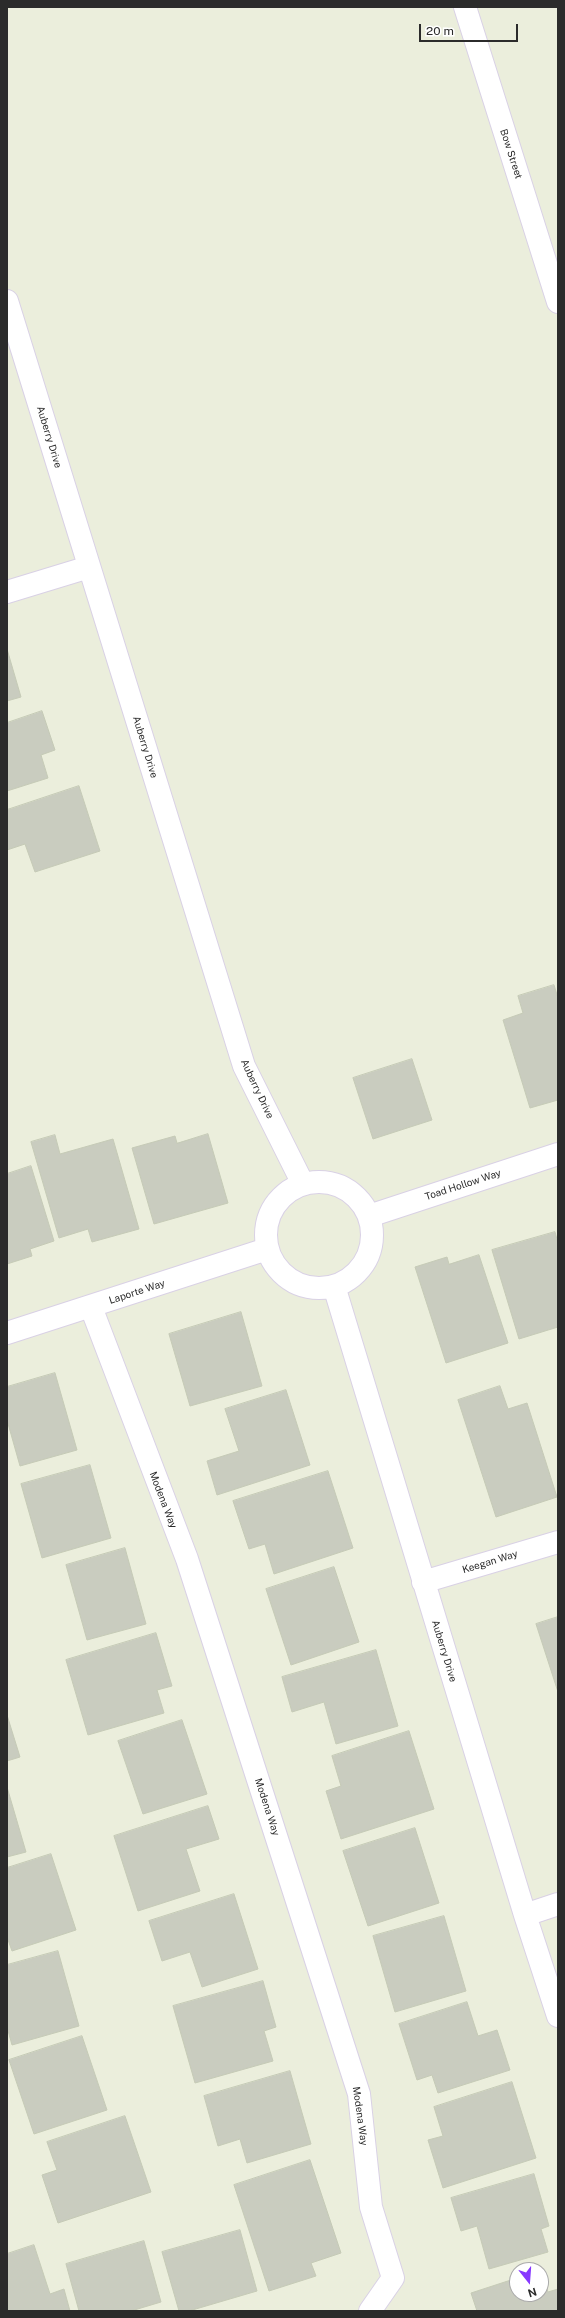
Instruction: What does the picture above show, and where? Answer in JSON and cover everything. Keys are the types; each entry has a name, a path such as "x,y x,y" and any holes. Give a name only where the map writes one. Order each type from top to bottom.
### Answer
{"street":[{"name":"Bow Street","path":"465,7 558,302"},
{"name":"Auberry Drive","path":"7,301 244,1066 303,1184"},
{"path":"7,592 89,567"},
{"name":"Toad Hollow Way","path":"369,1216 558,1154"},
{"path":"318,1182 336,1185 357,1197 369,1216 371,1244 364,1264 350,1278 334,1286 314,1288 296,1282 281,1272 267,1249 267,1223 274,1206 287,1192 303,1184 318,1182"},
{"name":"Laporte Way","path":"7,1333 267,1249"},
{"name":"Auberry Drive","path":"334,1286 525,1915 558,2016"},
{"name":"Modena Way","path":"91,1307 187,1559 360,2094 371,2207 392,2278 370,2311"},
{"name":"Keegan Way","path":"423,1582 558,1542"},
{"path":"525,1915 558,1904"}],"building":[{"path":"7,649 21,697 7,701"},
{"path":"42,711 55,750 41,755 48,778 7,791 7,723"},
{"path":"79,786 100,851 35,872 25,844 7,850 7,810"},
{"path":"554,985 558,998 558,1100 530,1108 503,1020 523,1013 518,996"},
{"path":"412,1059 432,1120 373,1139 353,1078"},
{"path":"208,1134 228,1203 154,1224 132,1148 175,1136 177,1143"},
{"path":"55,1135 60,1154 113,1139 139,1229 92,1242 88,1229 59,1238 31,1142"},
{"path":"31,1166 54,1241 30,1249 32,1256 7,1264 7,1174"},
{"path":"555,1232 558,1243 558,1327 519,1339 492,1250"},
{"path":"479,1255 508,1343 446,1363 415,1267 447,1257 449,1264"},
{"path":"241,1312 262,1386 190,1406 169,1334"},
{"path":"55,1373 77,1450 20,1466 7,1420 7,1387"},
{"path":"500,1386 508,1409 527,1403 557,1497 496,1517 458,1400"},
{"path":"286,1390 310,1465 217,1495 207,1461 239,1451 225,1409"},
{"path":"90,1465 111,1538 42,1558 21,1484"},
{"path":"328,1471 353,1548 274,1574 265,1544 249,1549 233,1501"},
{"path":"125,1548 146,1624 87,1640 66,1565"},
{"path":"334,1567 359,1642 291,1665 266,1589"},
{"path":"558,1617 558,1692 536,1624"},
{"path":"156,1633 172,1686 157,1690 164,1713 88,1735 66,1660"},
{"path":"376,1650 398,1726 336,1744 324,1702 292,1712 282,1677"},
{"path":"7,1715 20,1757 7,1761"},
{"path":"182,1720 207,1794 143,1814 118,1741"},
{"path":"409,1731 434,1809 341,1839 326,1791 341,1786 332,1756"},
{"path":"7,1787 26,1852 7,1857"},
{"path":"208,1806 219,1839 186,1849 200,1891 138,1911 114,1836"},
{"path":"415,1828 439,1903 368,1926 343,1851"},
{"path":"51,1854 76,1930 12,1951 7,1937 7,1868"},
{"path":"234,1894 258,1969 202,1987 190,1952 162,1961 149,1921"},
{"path":"444,1916 466,1991 395,2012 373,1936"},
{"path":"58,1951 79,2026 12,2045 7,2027 7,1965"},
{"path":"263,1981 276,2027 264,2031 273,2061 195,2083 173,2006"},
{"path":"467,2002 478,2036 497,2030 510,2070 438,2093 432,2075 417,2080 399,2024"},
{"path":"82,2036 107,2110 34,2134 9,2060"},
{"path":"290,2071 311,2144 247,2163 240,2139 218,2146 204,2096"},
{"path":"512,2082 536,2158 443,2188 428,2140 443,2136 434,2107"},
{"path":"125,2116 151,2192 58,2223 42,2175 57,2170 47,2142"},
{"path":"310,2160 341,2253 311,2263 316,2276 269,2291 234,2185"},
{"path":"534,2174 549,2226 541,2229 548,2252 489,2269 477,2226 461,2231 451,2198"},
{"path":"240,2230 257,2291 189,2311 179,2311 162,2252"},
{"path":"144,2241 161,2302 131,2311 79,2311 66,2264"},
{"path":"34,2245 50,2294 64,2289 70,2311 7,2311 7,2254"},
{"path":"509,2281 509,2302 549,2302 549,2292 558,2289 558,2311 477,2311 471,2293"}]}
